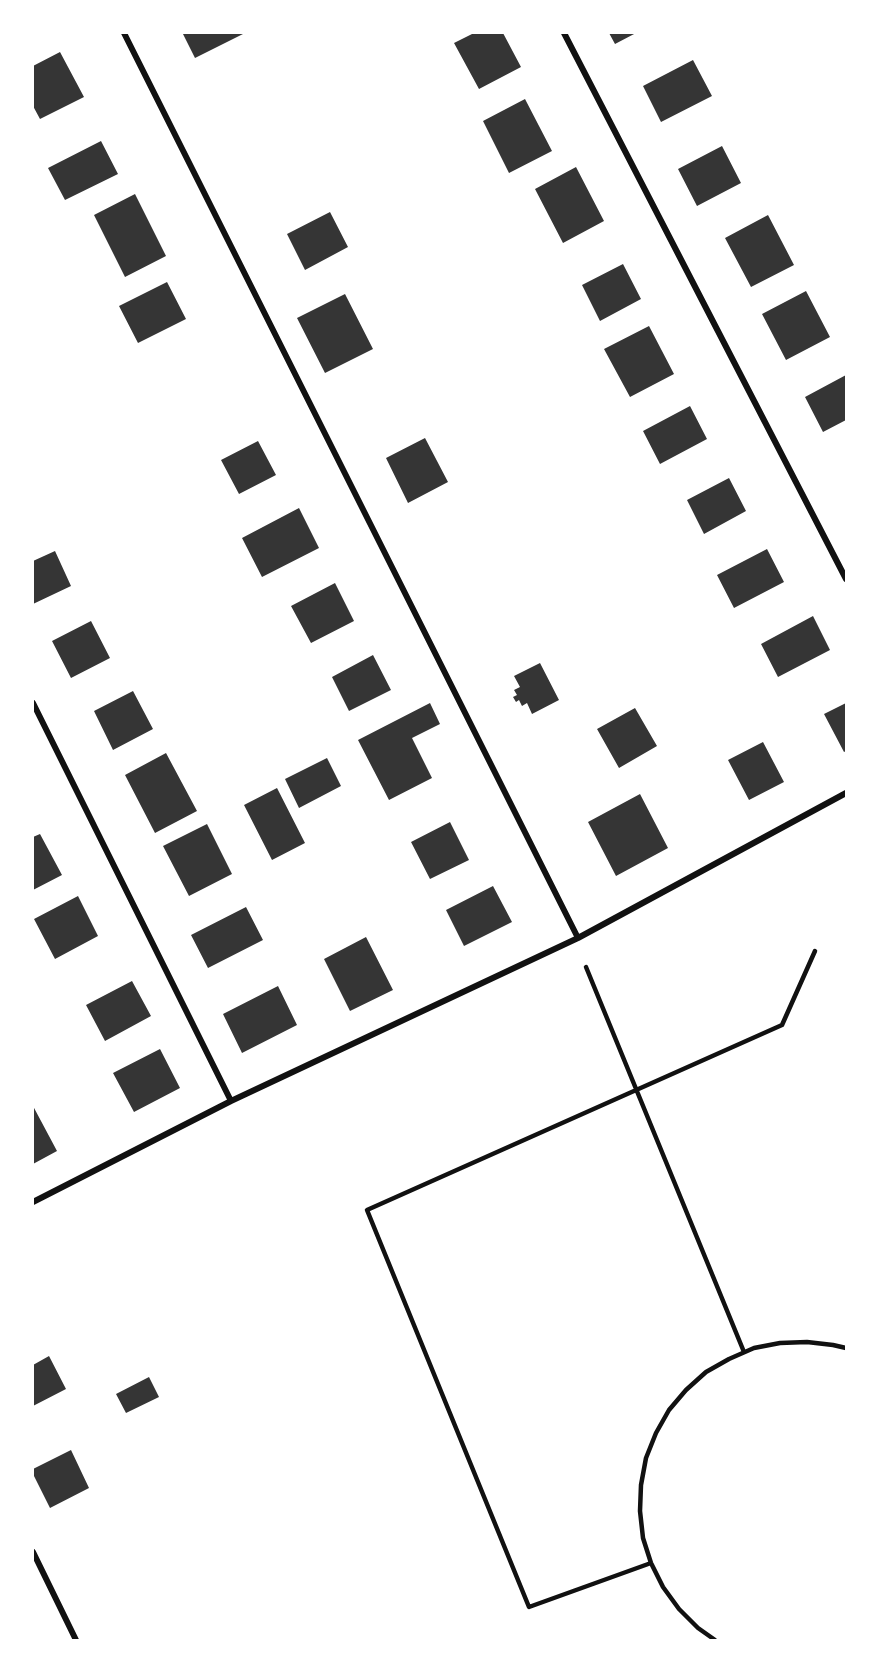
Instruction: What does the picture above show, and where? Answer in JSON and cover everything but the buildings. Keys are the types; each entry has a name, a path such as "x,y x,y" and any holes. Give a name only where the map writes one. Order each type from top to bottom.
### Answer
{"street":[{"path":"124,33 578,938"},
{"path":"564,33 846,579"},
{"path":"33,703 231,1101"},
{"path":"33,1202 231,1101 578,938 846,793"},
{"path":"33,1552 76,1640"}],"lane":[{"path":"651,1563 529,1607 367,1210 782,1025 815,951"},
{"path":"586,967 744,1353"},
{"path":"715,1640 698,1628 679,1609 663,1587 651,1563 643,1538 640,1511 641,1485 646,1458 656,1433 669,1410 686,1390 706,1372 729,1359 754,1348 780,1343 807,1341 846,1348"}]}
